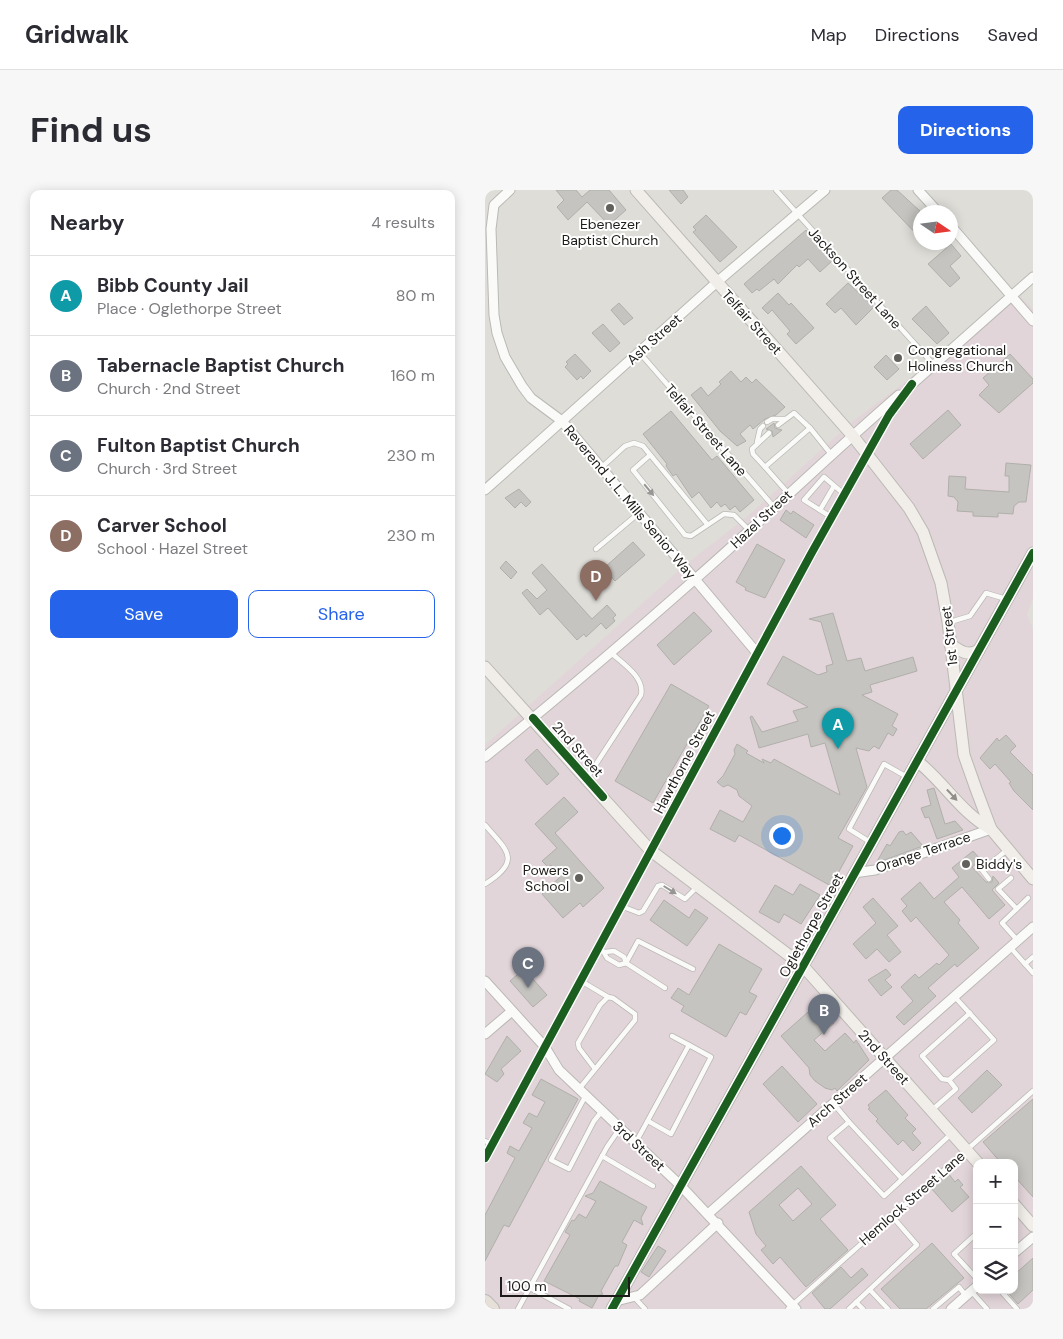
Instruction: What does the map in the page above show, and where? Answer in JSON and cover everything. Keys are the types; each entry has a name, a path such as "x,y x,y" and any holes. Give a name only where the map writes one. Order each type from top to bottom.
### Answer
{"main road":[{"path":"485,1302 492,1309"}],"street":[{"name":"Reverend J. L. Mills Senior Way","path":"510,190 494,205 491,230 494,316 497,333 505,357 531,398 562,421 757,653"},
{"name":"Telfair Street","path":"636,190 867,454"},
{"name":"Ash Street","path":"485,490 717,282 825,190"},
{"path":"918,190 932,205"},
{"path":"958,234 1033,321"},
{"name":"Hazel Street","path":"485,757 694,580 815,468 1033,277"},
{"name":"Hawthorne Street","path":"485,1158 489,1143 581,981 602,950 621,906 831,517 889,415 912,384"},
{"name":"1st Street","path":"867,454 909,508 923,532 941,583 948,622 955,694 964,755 991,829 1033,879"},
{"name":"Oglethorpe Street","path":"614,1305 1033,554"},
{"path":"950,644 965,653 973,654 979,650"},
{"name":"2nd Street","path":"485,667 651,850 803,966 974,1159"},
{"path":"917,761 931,772 977,822 991,829"},
{"name":"Orange Terrace","path":"854,872 875,870 991,829"},
{"name":"Arch Street","path":"709,1214 1033,927"},
{"name":"3rd Street","path":"485,981 545,1047 559,1070 709,1214 792,1308"},
{"path":"485,1034 512,1011"},
{"path":"1018,1209 1033,1226"},
{"path":"614,1305 640,1295 717,1223"},
{"path":"1018,1250 1033,1237"},
{"path":"958,1307 971,1291"}],"lane":[{"name":"Jackson Street Lane","path":"776,190 934,365"},
{"name":"Telfair Street Lane","path":"639,352 774,507"},
{"path":"778,425 794,413 810,428 831,454"},
{"path":"757,443 760,429 765,424 772,419 785,419"},
{"path":"765,467 810,428"},
{"path":"769,433 752,449 753,454 789,493"},
{"path":"602,467 625,446 634,443 643,446 707,524"},
{"path":"650,455 633,470 685,534 691,536 724,514 734,515 749,530"},
{"path":"815,468 844,494"},
{"path":"824,477 804,500 831,517"},
{"path":"820,510 834,486"},
{"path":"595,549 639,513"},
{"path":"948,622 970,616 987,593 1007,600"},
{"path":"587,778 641,695 642,687 639,680 610,652"},
{"path":"871,842 849,829 884,764 908,778"},
{"path":"485,825 509,854 505,867 485,884"},
{"path":"989,879 981,870 1008,849"},
{"path":"1011,878 997,888 1017,908"},
{"path":"621,906 639,912 643,911 658,886 663,885 685,900 698,886"},
{"path":"1017,940 1002,923 1028,898"},
{"path":"602,950 607,958 619,965 626,963 638,941 693,969"},
{"path":"1010,947 1033,973"},
{"path":"602,950 614,951 624,957 626,963 665,988"},
{"path":"1025,964 1033,956"},
{"path":"581,981 613,998 635,1014 635,1020 595,1069 551,1160 569,1169 594,1121 602,1111"},
{"path":"949,1080 994,1040 955,996"},
{"path":"595,1069 579,1048 578,1043 600,1005 608,997"},
{"path":"932,1110 956,1089 949,1080 942,1079 922,1056 970,1013"},
{"path":"648,1121 671,1134 711,1057 672,1036"},
{"path":"636,1142 689,1045"},
{"name":"Hemlock Street Lane","path":"792,1308 891,1215 1033,1091"},
{"path":"833,1103 902,1180"},
{"path":"849,1122 830,1138 884,1196 952,1133"},
{"path":"518,1309 602,1156 620,1128"},
{"path":"602,1156 653,1186"},
{"path":"849,1309 917,1246 891,1215"},
{"path":"973,1237 954,1254 973,1275"},
{"path":"933,1309 959,1287 971,1291 987,1309"},
{"path":"530,1288 569,1309"},
{"path":"870,1290 889,1309"},
{"path":"1004,1294 1017,1309"},
{"path":"634,1297 645,1309"},
{"path":"856,1302 863,1309"}],"shaded area":[{"path":"1020,296 1033,309 1033,599 1027,614 1033,629 1033,1309 485,1309 485,745 685,565 749,515 853,421"}],"building":[{"name":"Ebenezer Baptist Church","path":"556,190 576,190 582,197 590,190 609,190 626,210 609,225 587,202 568,220 557,207 564,200"},
{"path":"669,190 683,190 688,197 681,204"},
{"path":"891,190 897,190 913,205 913,231 882,198"},
{"path":"706,215 737,247 720,262 693,232 696,230 693,227"},
{"path":"806,230 832,261 820,272 808,259 799,267 797,265 778,284 774,279 759,291 757,289 752,293 744,284"},
{"path":"944,250 956,250 961,256 950,266 960,278 950,287 928,264"},
{"path":"848,283 874,307 856,325 841,308 835,313 826,304"},
{"path":"778,293 789,305 791,303 814,328 796,344 787,334 790,331 772,310 768,314 762,308"},
{"path":"619,303 633,318 624,325 611,310"},
{"path":"926,306 949,333 937,344 912,319"},
{"path":"603,324 620,343 610,352 592,333"},
{"path":"575,354 591,371 583,379 581,376 577,380 565,367 568,364 566,362"},
{"path":"1010,354 1033,379 1033,383 999,413 979,395 989,385 983,378"},
{"path":"886,355 899,369 887,380 874,367"},
{"path":"731,371 741,382 746,377 752,383 756,379 785,407 753,429 750,425 740,434 746,441 737,446 720,431 691,395 701,387 708,396"},
{"path":"948,410 961,425 923,459 910,444"},
{"path":"671,411 712,460 717,456 754,500 740,512 735,506 730,510 725,504 721,507 717,502 711,508 699,492 692,498 676,474 673,476 666,466 667,464 643,434"},
{"path":"774,423 775,428 782,430 773,437 772,431 766,429"},
{"path":"1006,463 1031,465 1026,502 1019,502 1014,506 1013,514 998,513 998,517 973,516 973,512 957,511 958,502 954,497 948,496 949,476 966,477 965,489 1009,492 1009,476 1005,476"},
{"path":"519,489 531,502 526,507 521,502 515,508 505,498"},
{"path":"786,510 791,514 793,511 814,525 806,538 780,520"},
{"path":"633,542 645,555 615,581 604,568"},
{"path":"757,544 785,560 765,598 745,590 746,588 736,582"},
{"path":"506,561 517,572 511,579 500,568"},
{"path":"542,564 592,619 607,605 616,615 613,618 615,621 606,629 601,623 586,637 584,634 577,640 548,608 540,615 522,593 527,589 537,599 547,590 532,573"},
{"path":"694,612 712,631 674,665 657,645"},
{"path":"833,613 847,661 861,658 865,671 913,657 917,671 870,685 872,692 862,695 898,714 892,726 897,729 893,736 888,733 879,749 874,746 869,751 856,748 867,787 838,838 853,846 831,886 739,835 735,842 710,829 720,810 743,822 752,806 739,796 737,790 728,785 723,787 717,782 723,776 735,754 734,750 737,744 748,751 746,753 764,763 762,759 771,763 774,759 840,795 825,743 811,747 808,734 759,748 750,717 752,716 762,732 798,721 793,711 808,707 767,684 783,656 818,675 827,672 826,666 833,664 821,622 809,619"},
{"path":"671,684 709,706 653,803 615,781"},
{"path":"1006,735 1016,746 1010,752 1033,775 1033,810 1014,791 1009,783 1011,782 995,764 990,769 980,758 997,738 999,741"},
{"path":"537,749 559,774 547,785 525,760"},
{"path":"934,788 945,824 955,821 963,830 937,839 929,817 925,818 921,808 931,805 927,790"},
{"path":"564,797 578,812 555,833 604,888 583,907 580,903 563,918 542,894 561,876 551,865 548,867 542,861 557,848 535,824"},
{"path":"903,831 906,835 911,832 923,846 876,863 887,844 890,846 899,832"},
{"path":"973,851 981,860 972,867 986,882 992,882 993,876 999,883 992,890 1005,905 989,919 962,887 944,902 960,920 958,923 979,948 957,967 955,964 928,988 936,996 904,1025 896,1017 913,1001 901,987 915,974 919,978 937,963 939,965 949,955 916,917 911,922 902,911 907,906 901,899 920,882 934,899 959,877 952,868"},
{"path":"800,884 820,895 801,924 784,914 779,923 759,912 775,885 793,895"},
{"path":"873,898 898,926 887,935 901,952 889,962 877,949 866,959 853,944 876,923 863,907"},
{"path":"664,900 689,918 695,909 708,918 687,946 650,920"},
{"path":"719,944 762,969 749,992 757,996 746,1015 740,1012 726,1037 681,1011 684,1006 671,998 678,988 689,995"},
{"path":"524,969 547,995 533,1007 510,981"},
{"path":"886,969 891,975 885,980 892,987 881,996 868,980"},
{"path":"817,1004 834,1023 814,1040 825,1051 845,1033 854,1043 856,1040 869,1060 837,1091 835,1088 832,1090 825,1088 815,1081 810,1075 809,1068 781,1036"},
{"path":"507,1036 521,1051 501,1069 504,1074 497,1082 485,1074"},
{"path":"782,1066 817,1104 798,1122 763,1084"},
{"path":"987,1070 1002,1085 972,1113 958,1098"},
{"path":"541,1079 578,1099 509,1227 504,1225 485,1261 485,1215 515,1158 507,1153 510,1146 519,1151 532,1128 523,1123 529,1113 537,1117 545,1102 532,1095"},
{"path":"886,1090 908,1115 905,1118 916,1129 912,1133 921,1143 913,1151 903,1140 898,1145 876,1121 878,1119 868,1109 870,1108 868,1105"},
{"path":"1033,1099 1033,1197 1018,1180 1018,1159 998,1159 983,1142"},
{"path":"801,1166 836,1205 820,1219 848,1250 806,1287 780,1257 773,1264 761,1250 766,1246 756,1234 749,1212","holes":["798,1188 812,1204 793,1221 779,1205"]},
{"path":"948,1173 955,1182 958,1179 963,1185 960,1187 969,1197 952,1212 931,1188"},
{"path":"600,1181 647,1207 641,1218 643,1225 634,1220 622,1242 627,1245 618,1266 615,1266 601,1291 603,1294 599,1295 592,1308 579,1301 580,1299 544,1281 570,1235 565,1232 572,1220 574,1221 579,1214 586,1218 596,1201 585,1196 593,1193"},
{"path":"932,1243 964,1278 926,1309 900,1309 881,1289"},
{"path":"658,1246 666,1251 649,1277 641,1272"},
{"path":"1033,1258 1033,1290 1018,1304 1009,1294 1018,1294 1018,1271"},
{"path":"841,1267 851,1278 862,1268 868,1275 830,1309 825,1309 812,1293"}],"cycle path":[{"path":"485,1158 811,554 889,415 912,384"},
{"path":"612,1309 1033,553"},
{"path":"533,718 603,797"}],"place":[{"name":"Ebenezer Baptist Church","path":"610,208"},
{"name":"Congregational Holiness Church","path":"898,358"},
{"name":"Carver School","path":"596,601"},
{"name":"Bibb County Jail","path":"838,749"},
{"name":"Biddy's","path":"966,864"},
{"name":"Powers School","path":"579,878"},
{"name":"Fulton Baptist Church","path":"528,988"},
{"name":"Tabernacle Baptist Church","path":"824,1035"}]}
